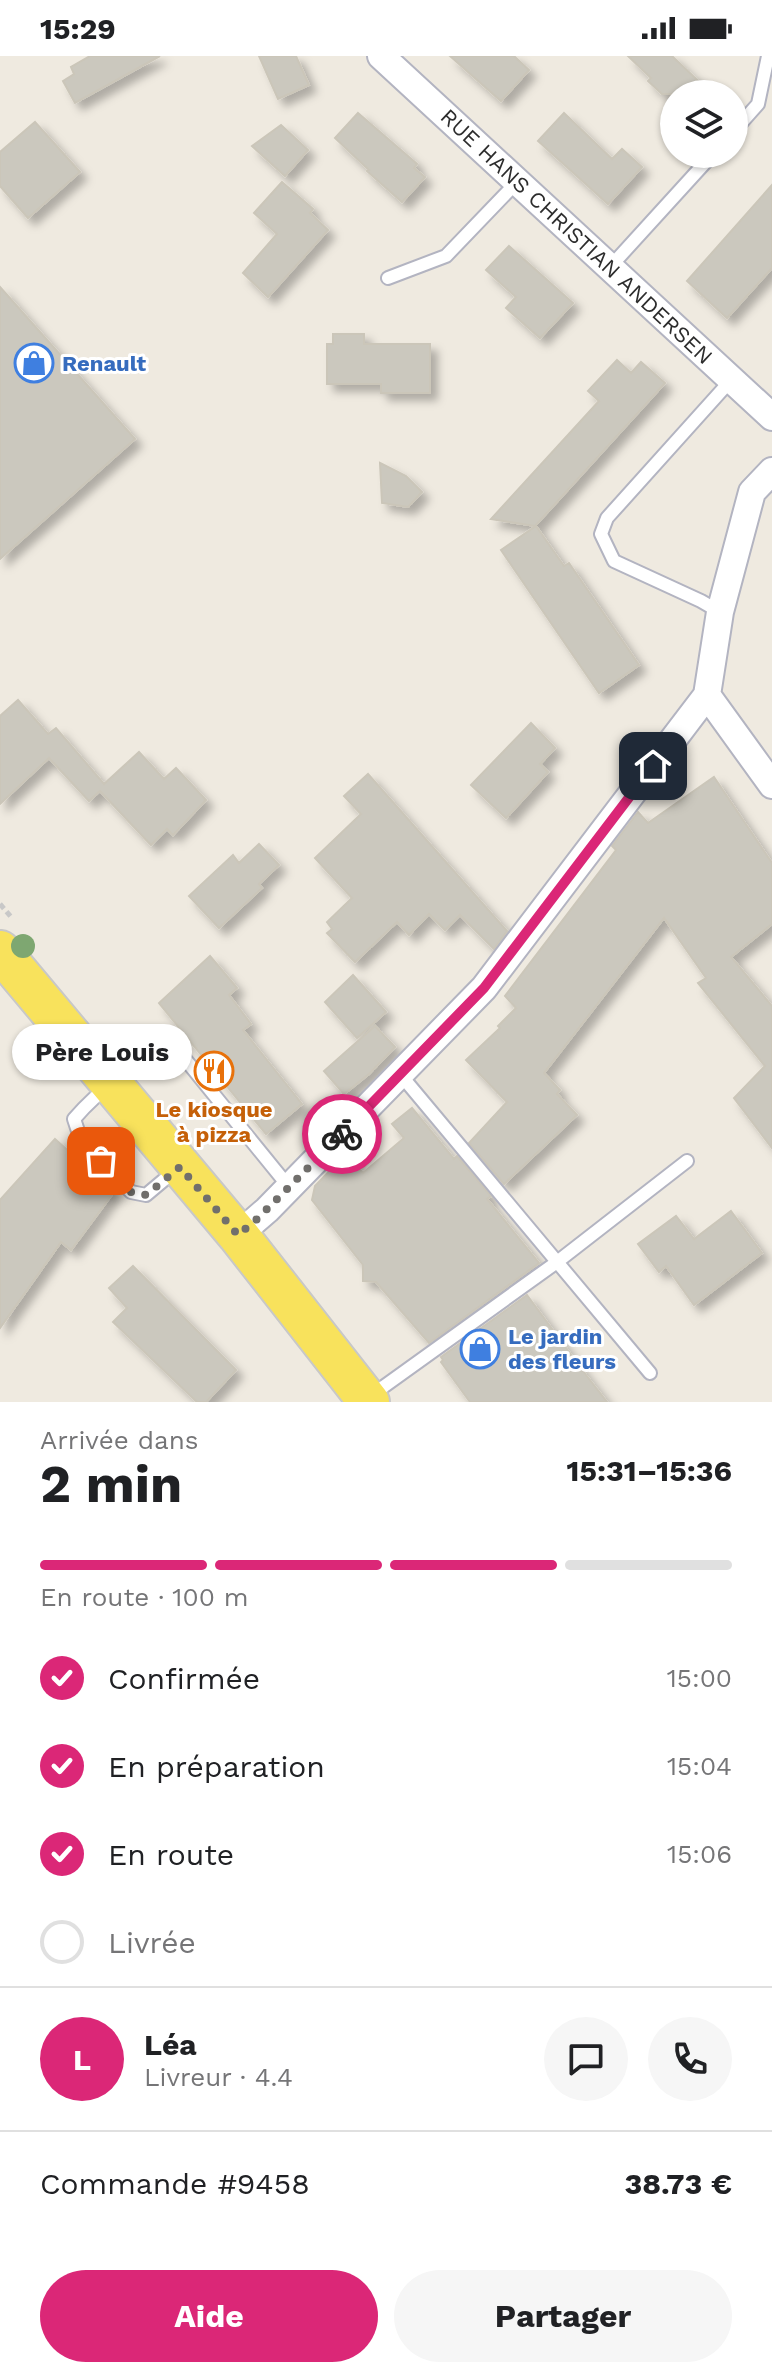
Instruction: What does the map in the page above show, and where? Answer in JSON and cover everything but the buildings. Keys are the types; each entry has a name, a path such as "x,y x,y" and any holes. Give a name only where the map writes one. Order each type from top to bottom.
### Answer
{"main road":[{"path":"0,951 238,1235 368,1400"}],"street":[{"name":"RUE HANS CHRISTIAN ANDERSEN","path":"381,56 772,417"},
{"path":"238,1235 484,988 707,695 720,612 752,492 772,471"},
{"path":"707,695 772,785"}],"lane":[{"path":"748,115 758,104 768,56"},
{"path":"611,266 700,168"},
{"path":"388,278 446,256 517,182"},
{"path":"720,612 614,561 601,534 607,518 732,379"},
{"path":"180,1167 146,1195 131,1192 79,1134 74,1119 111,1082 172,1043 289,1187"},
{"path":"400,1074 650,1373"},
{"path":"368,1400 392,1379 557,1262 687,1161"}],"way so far":[{"path":"101,1161 131,1192 146,1195 180,1167 238,1235 342,1134"}],"place":[{"name":"Renault","path":"34,363"},
{"name":"Le kiosque à pizza","path":"214,1071"},
{"name":"Père Louis","path":"101,1161"},
{"name":"Le jardin des fleurs","path":"480,1349"}],"route":[{"path":"342,1134 484,988 653,766"}]}
